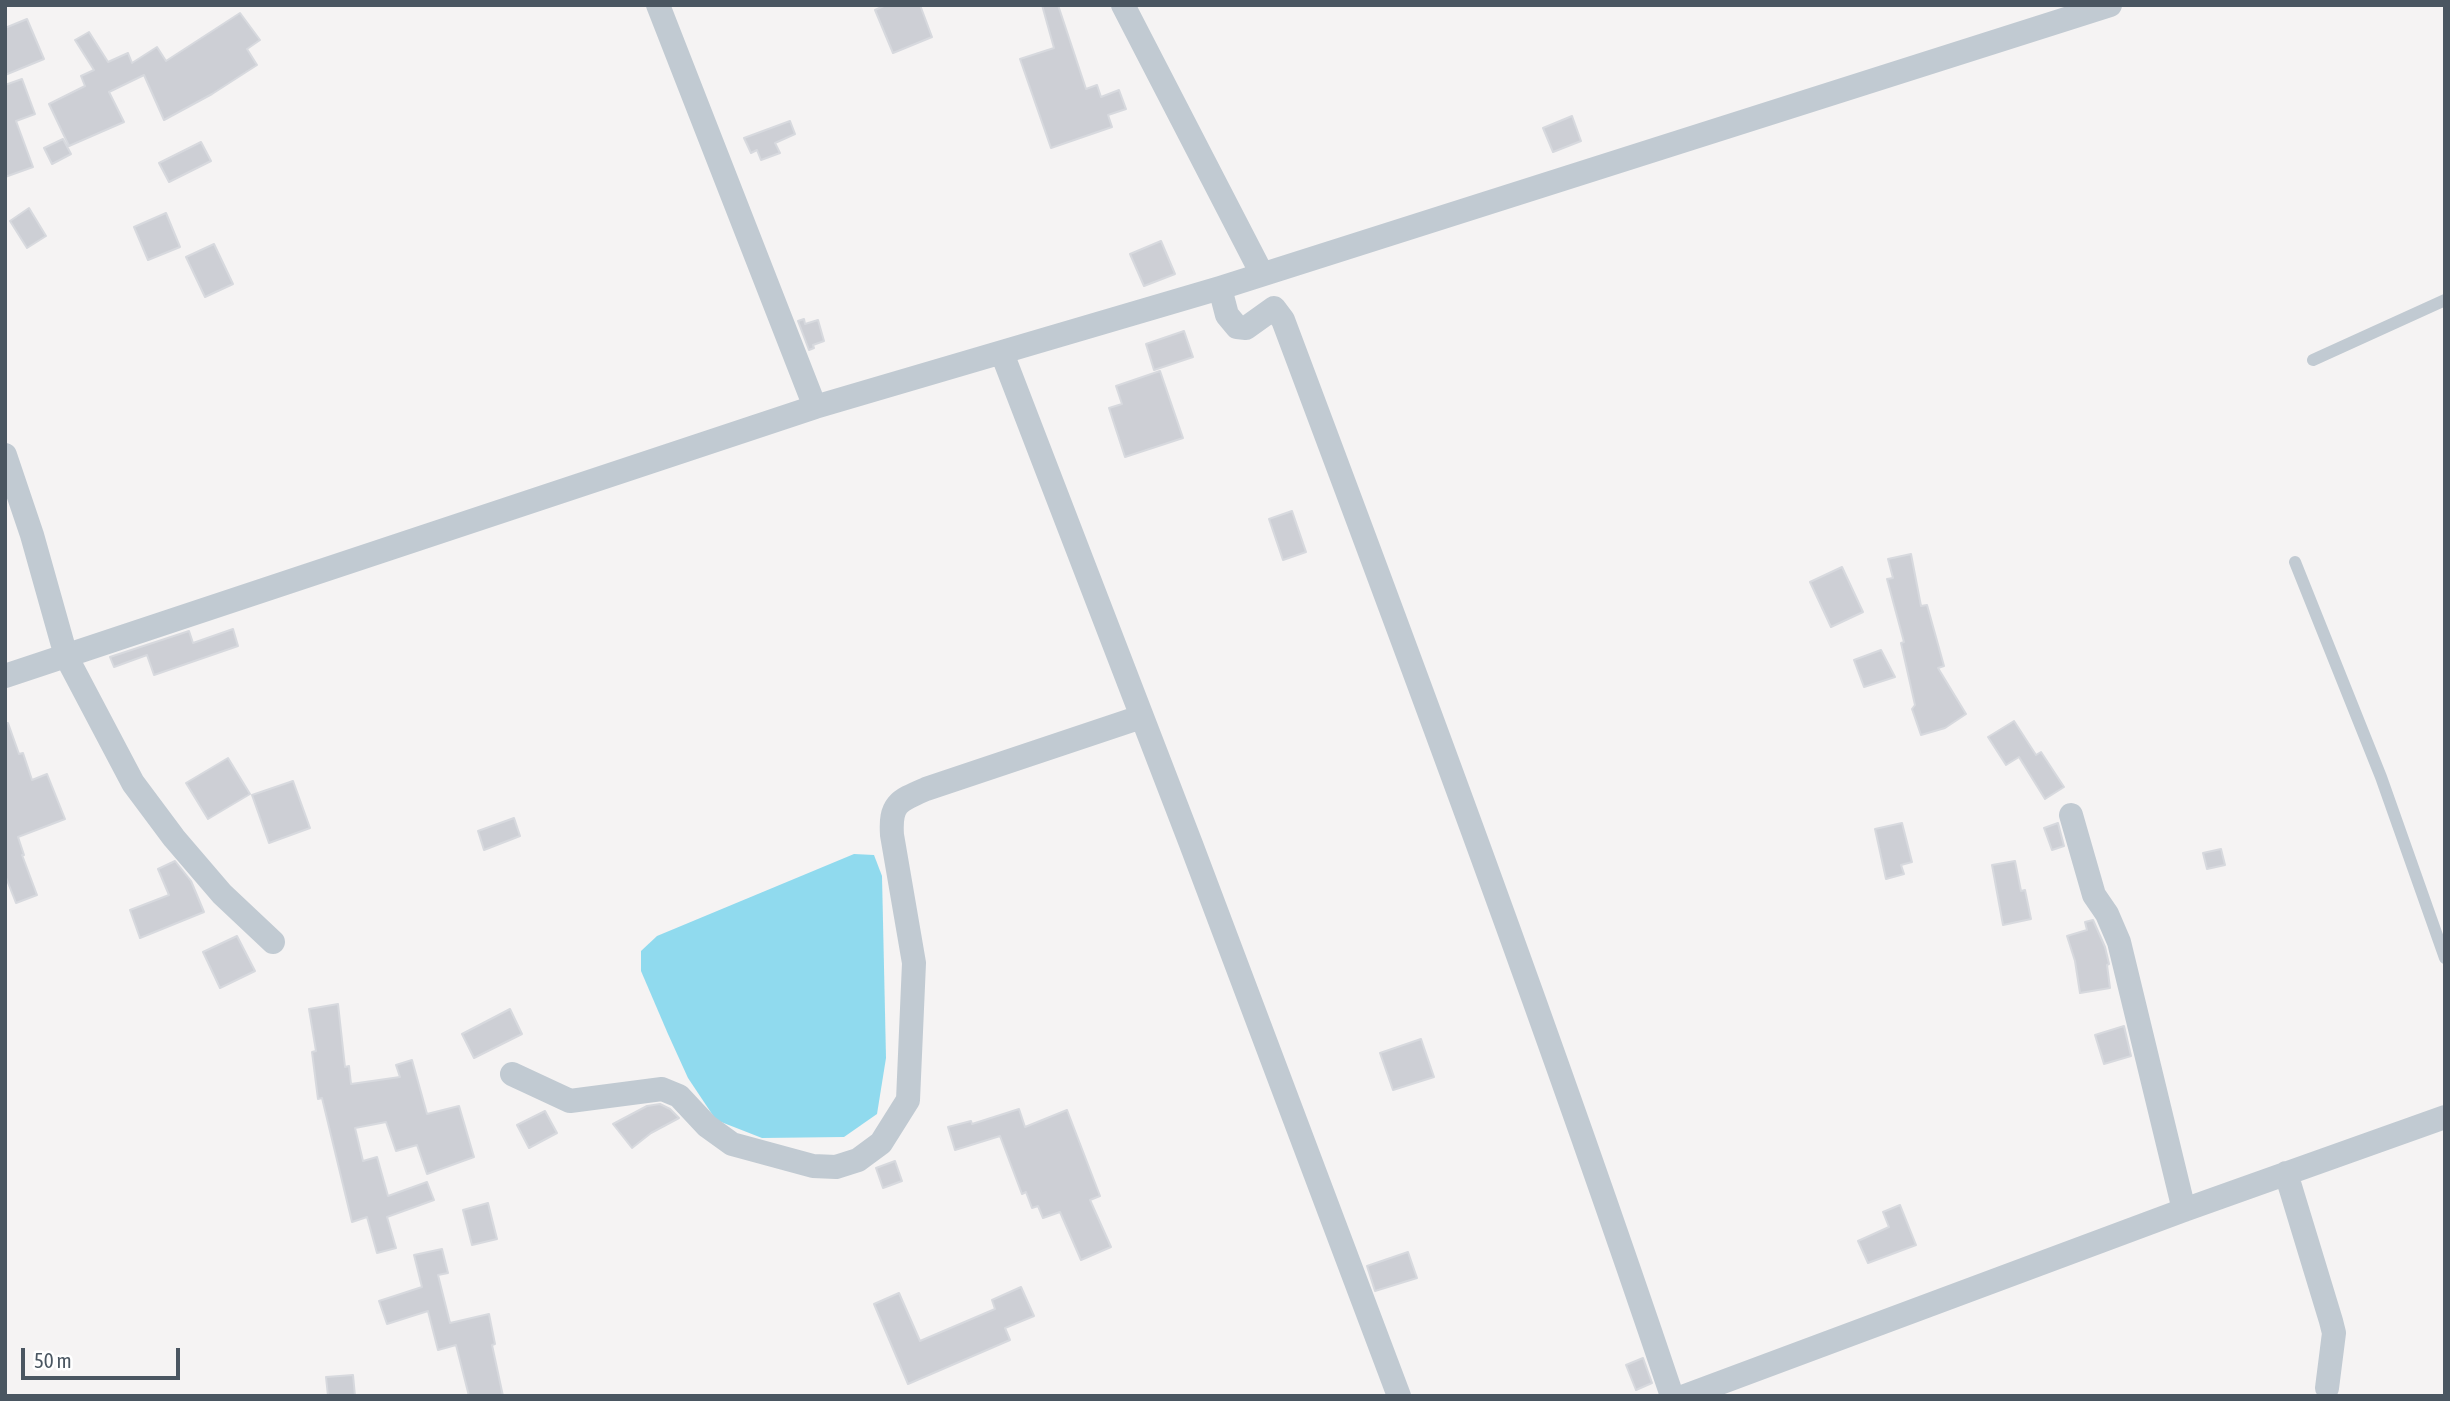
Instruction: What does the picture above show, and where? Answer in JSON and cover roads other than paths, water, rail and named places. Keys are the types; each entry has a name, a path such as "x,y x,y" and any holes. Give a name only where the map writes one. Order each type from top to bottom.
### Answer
{"street":[{"path":"658,5 816,407"},
{"path":"1123,5 1262,274"},
{"path":"5,676 816,407 1220,288 2110,5"},
{"path":"1220,288 1227,315 1237,327 1246,328 1274,308 1283,320 1461,794 1672,1396"},
{"path":"1002,353 1399,1396"},
{"path":"5,456 32,534 66,656 133,783 174,838 222,894 273,942"},
{"path":"512,1074 570,1101 662,1089 679,1096 707,1126 732,1144 813,1166 836,1167 858,1160 881,1143 908,1100 914,963 892,835 891,815 896,806 907,797 926,789 1141,717"},
{"path":"2071,816 2094,895 2107,914 2119,942 2184,1210"},
{"path":"1702,1393 2184,1210 2445,1117"},
{"path":"2286,1173 2332,1321 2334,1333 2327,1388"}],"lane":[{"path":"2313,360 2445,300"},
{"path":"2295,562 2381,777 2445,958"}],"water":[{"path":"854,854 874,855 882,876 886,1058 877,1114 844,1137 762,1138 716,1120 688,1078 668,1034 641,971 641,951 657,936"}]}
